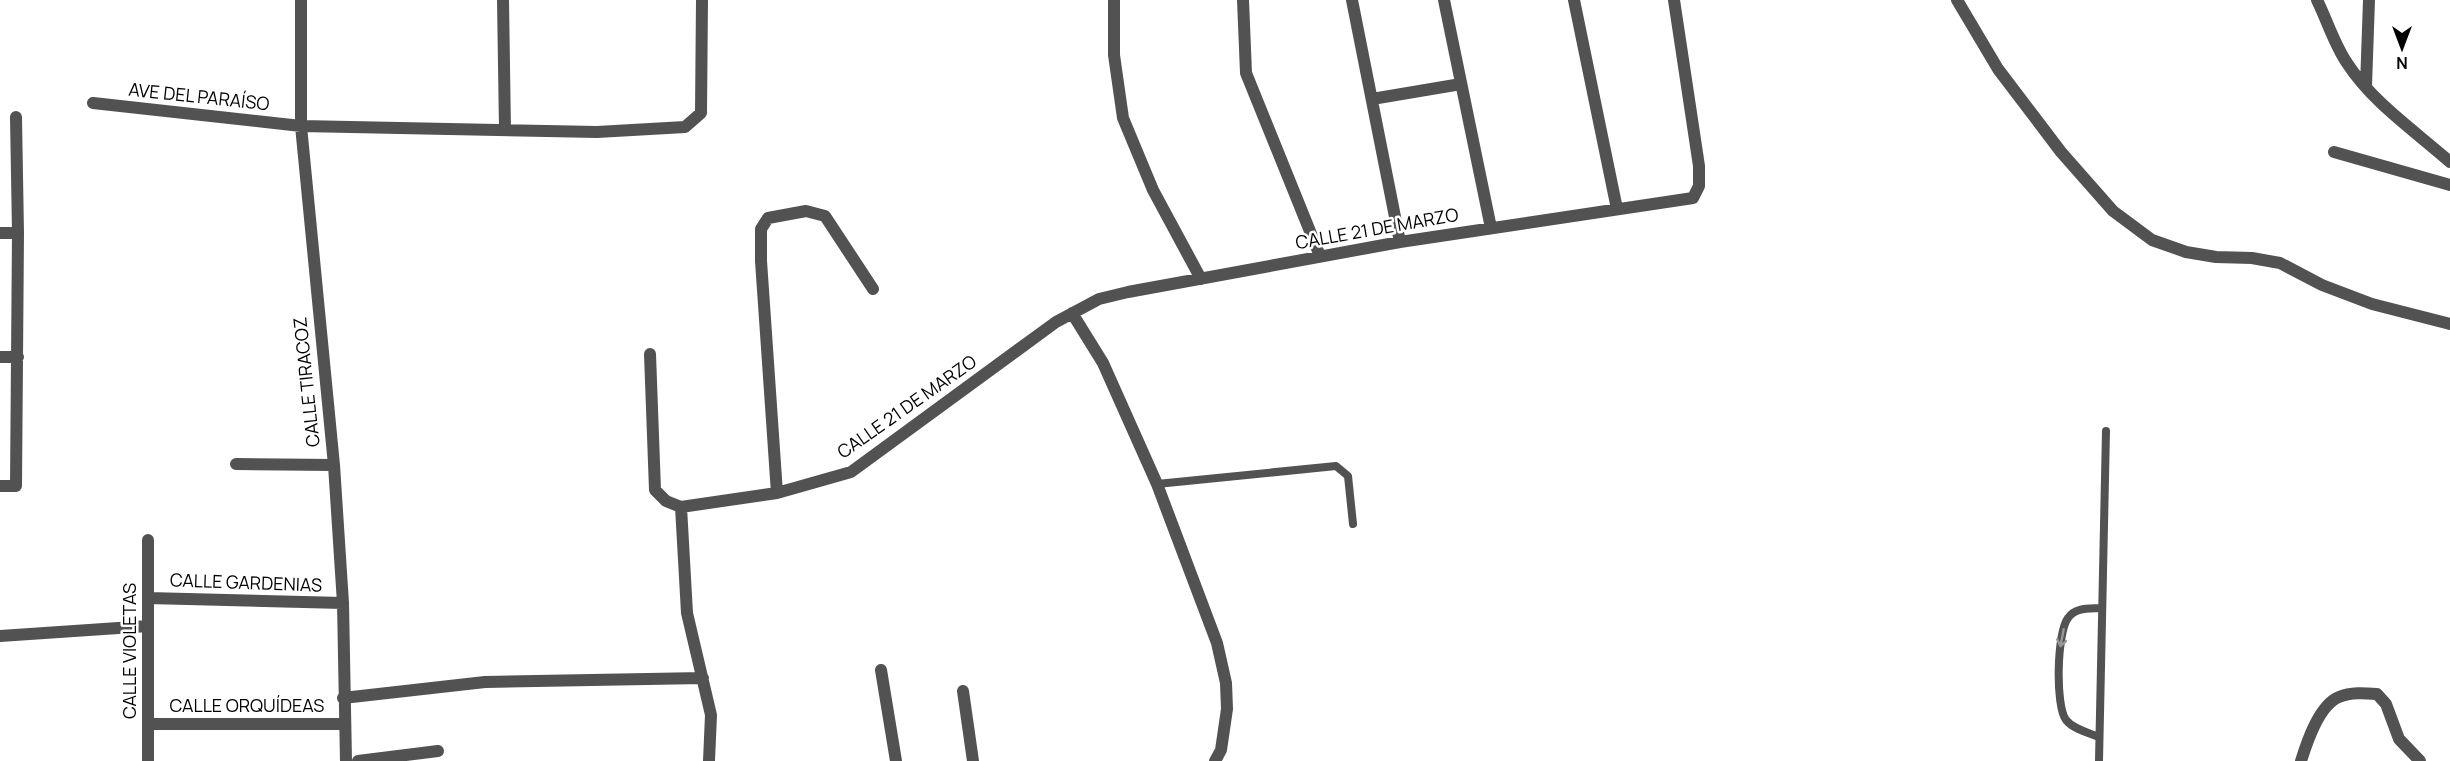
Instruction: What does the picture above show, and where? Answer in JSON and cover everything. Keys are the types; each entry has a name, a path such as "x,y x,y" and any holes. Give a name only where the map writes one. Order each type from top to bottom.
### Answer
{"street":[{"name":"CALLE TIRACOZ","path":"301,0 301,126 334,465 343,603 343,698 346,761"},
{"path":"503,0 505,130"},
{"name":"AVE DEL PARAÍSO","path":"93,103 301,126 597,132 685,127 701,113 702,0"},
{"path":"1114,0 1114,55 1123,118 1153,190 1201,279"},
{"path":"1243,0 1243,46 1246,73 1320,256"},
{"path":"1353,0 1400,242"},
{"path":"1444,0 1491,228"},
{"path":"1574,0 1617,209"},
{"name":"CALLE 21 DE MARZO","path":"681,507 777,493 851,472 1056,322 1099,299 1400,242 1693,198 1699,186 1699,166 1674,0"},
{"path":"1957,0 1998,69 2061,152 2113,210 2152,240 2186,252 2280,263 2322,285 2372,304 2450,324"},
{"path":"2317,0 2346,62 2384,105 2450,162"},
{"path":"2366,86 2369,0"},
{"path":"1372,99 1461,84"},
{"path":"0,486 16,486 18,233 16,117"},
{"path":"2334,152 2450,185"},
{"path":"777,493 761,261 761,229 768,218 806,211 825,216 873,289"},
{"path":"0,233 18,233"},
{"path":"1072,313 1103,363 1157,484 1217,643 1227,683 1227,709 1221,750 1215,761"},
{"path":"650,354 655,490 666,501 681,507 687,613 711,716 710,761"},
{"path":"0,357 18,357"},
{"path":"236,464 334,465"},
{"name":"CALLE VIOLETAS","path":"148,540 148,761"},
{"name":"CALLE GARDENIAS","path":"148,598 343,603"},
{"path":"0,636 148,626"},
{"path":"881,670 896,761"},
{"path":"343,698 485,682 703,678"},
{"path":"963,691 973,761"},
{"path":"2301,761 2308,740 2324,710 2337,697 2358,693 2377,694 2386,704 2399,739 2420,761"},
{"name":"CALLE ORQUÍDEAS","path":"149,724 345,724"},
{"path":"358,761 438,751"}],"lane":[{"path":"2099,761 2106,431"},
{"path":"1157,484 1336,466 1348,476 1353,524"},
{"path":"2099,737 2066,720 2059,699 2060,645 2066,619 2079,609 2102,608"}]}
